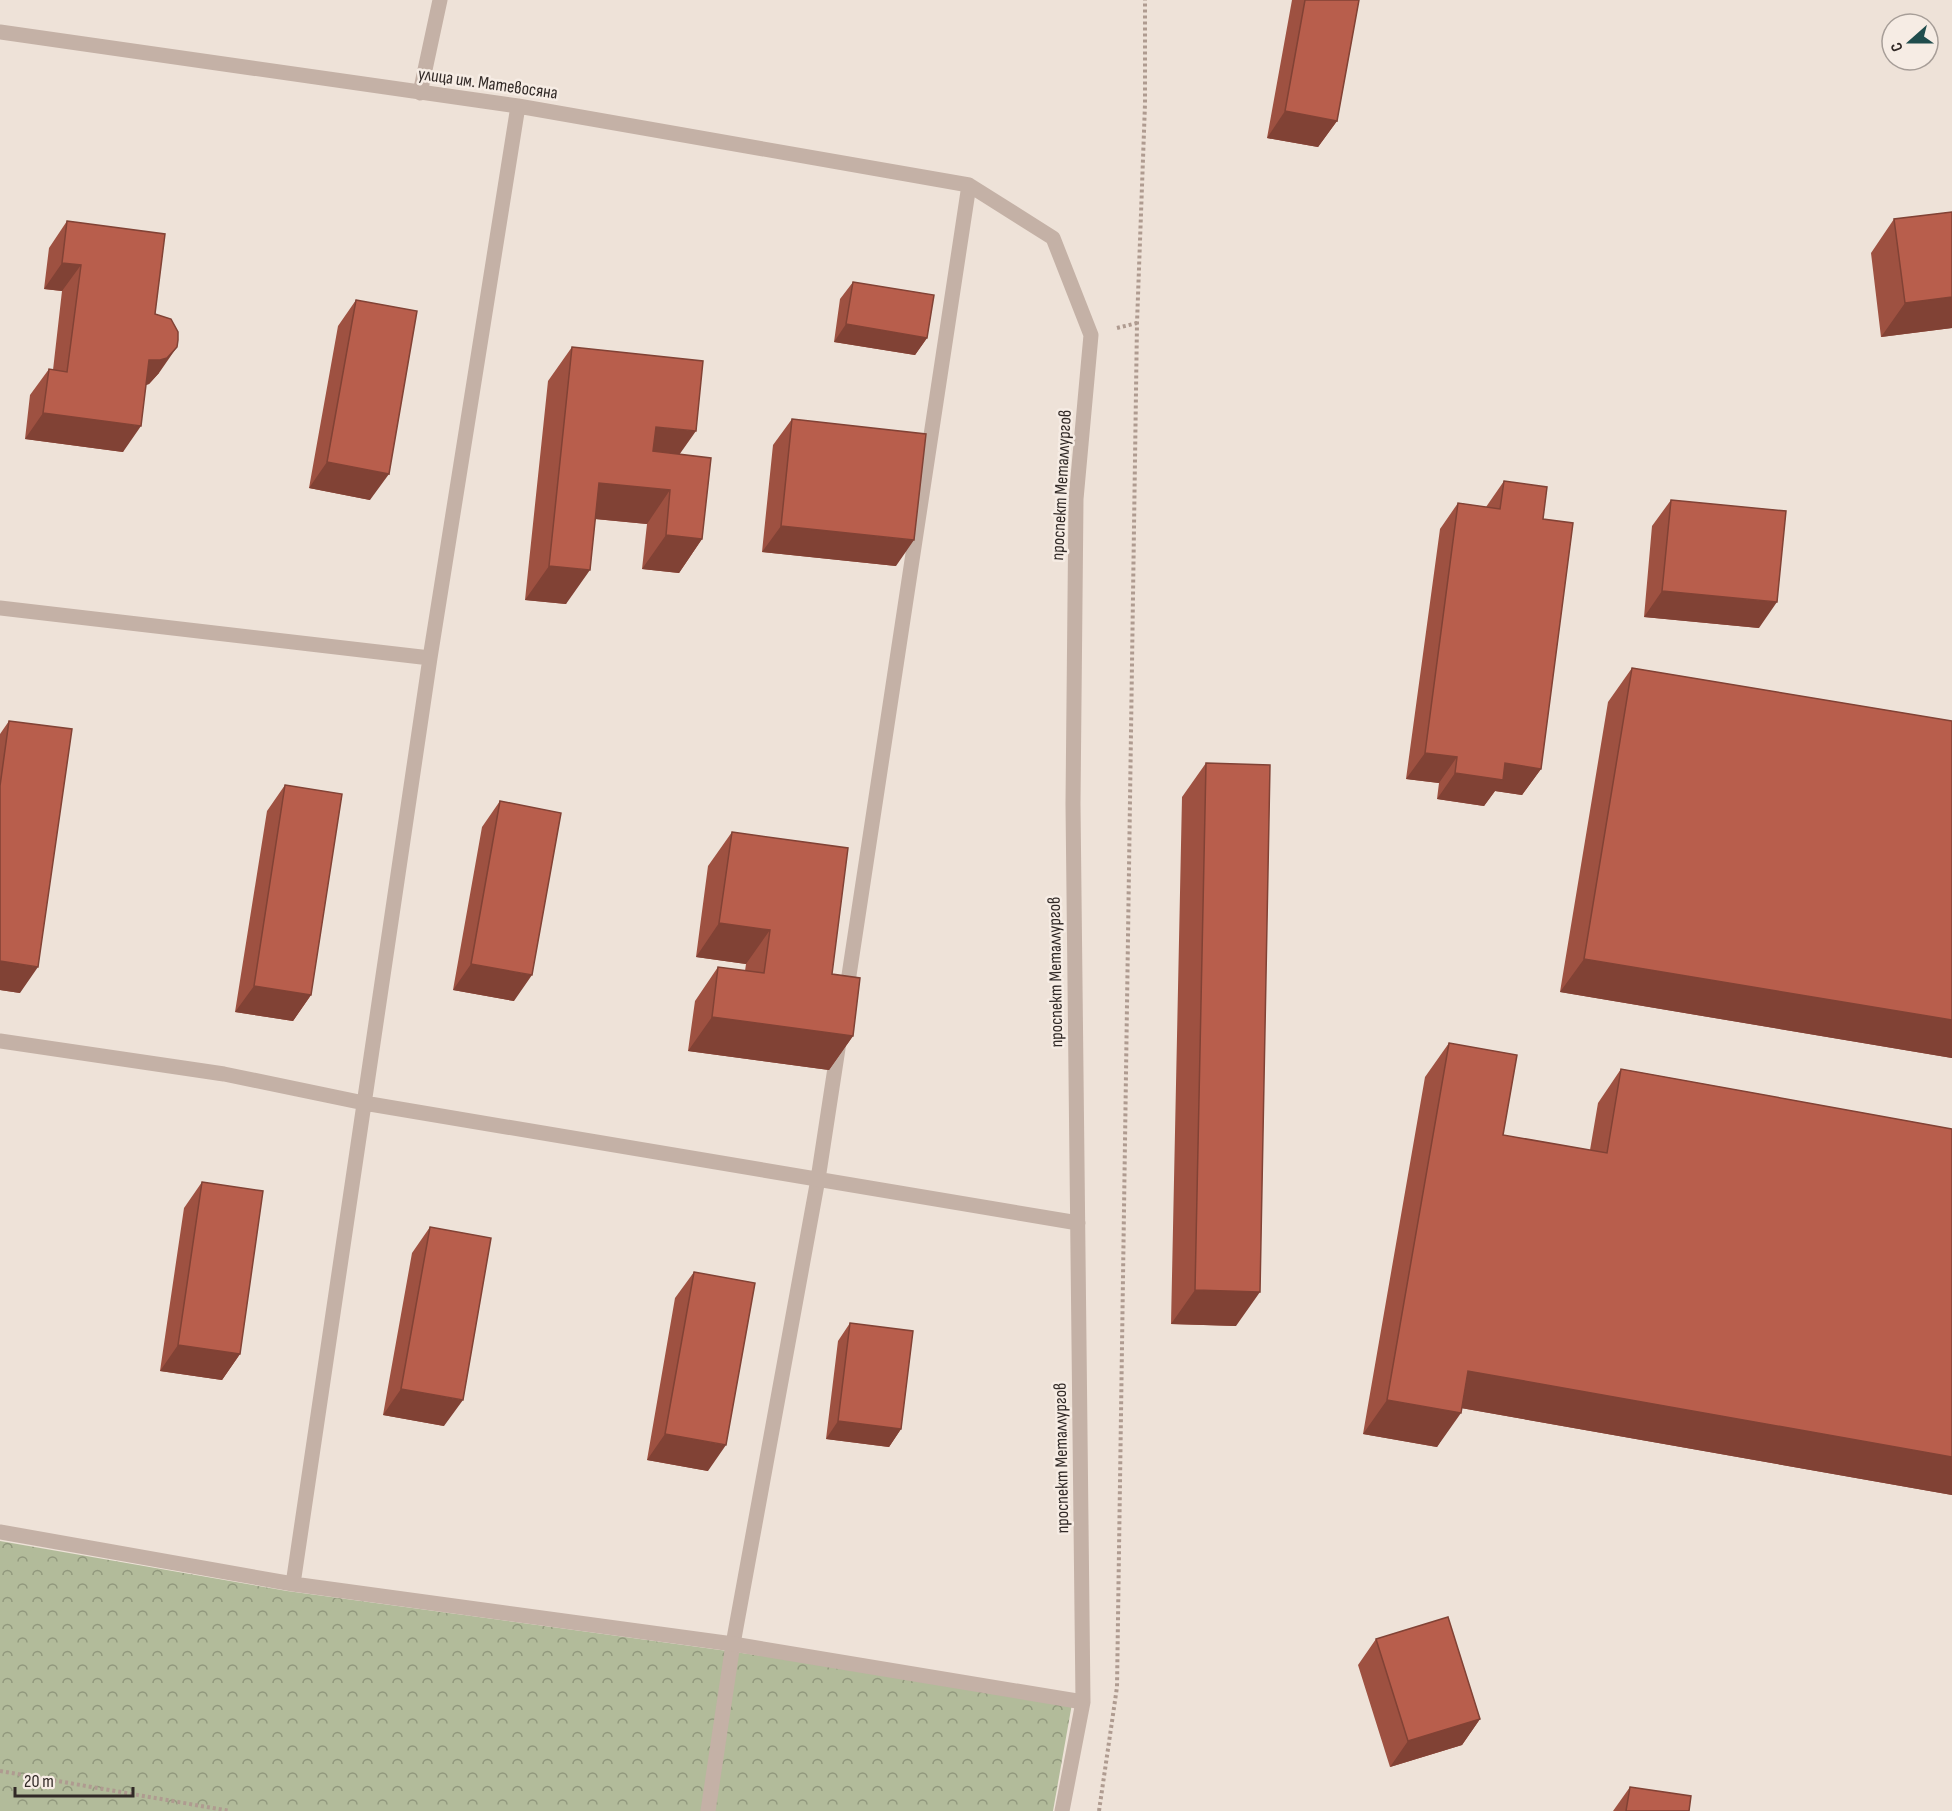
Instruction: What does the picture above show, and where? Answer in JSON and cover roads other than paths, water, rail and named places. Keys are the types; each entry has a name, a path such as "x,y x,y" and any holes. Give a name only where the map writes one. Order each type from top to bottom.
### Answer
{"street":[{"path":"420,93 440,0"},
{"name":"улица им. Матевосяна","path":"0,32 518,106 969,185"},
{"path":"293,1584 430,658 518,106"},
{"path":"708,1811 733,1644 818,1179 969,185"},
{"name":"проспект Металлургов","path":"969,185 1053,238 1091,335 1076,500 1073,804 1083,1702 1062,1811"},
{"path":"0,608 430,658"},
{"path":"0,1041 224,1074 364,1104 1078,1222"},
{"path":"0,1532 293,1584 733,1644 1083,1702"}]}
